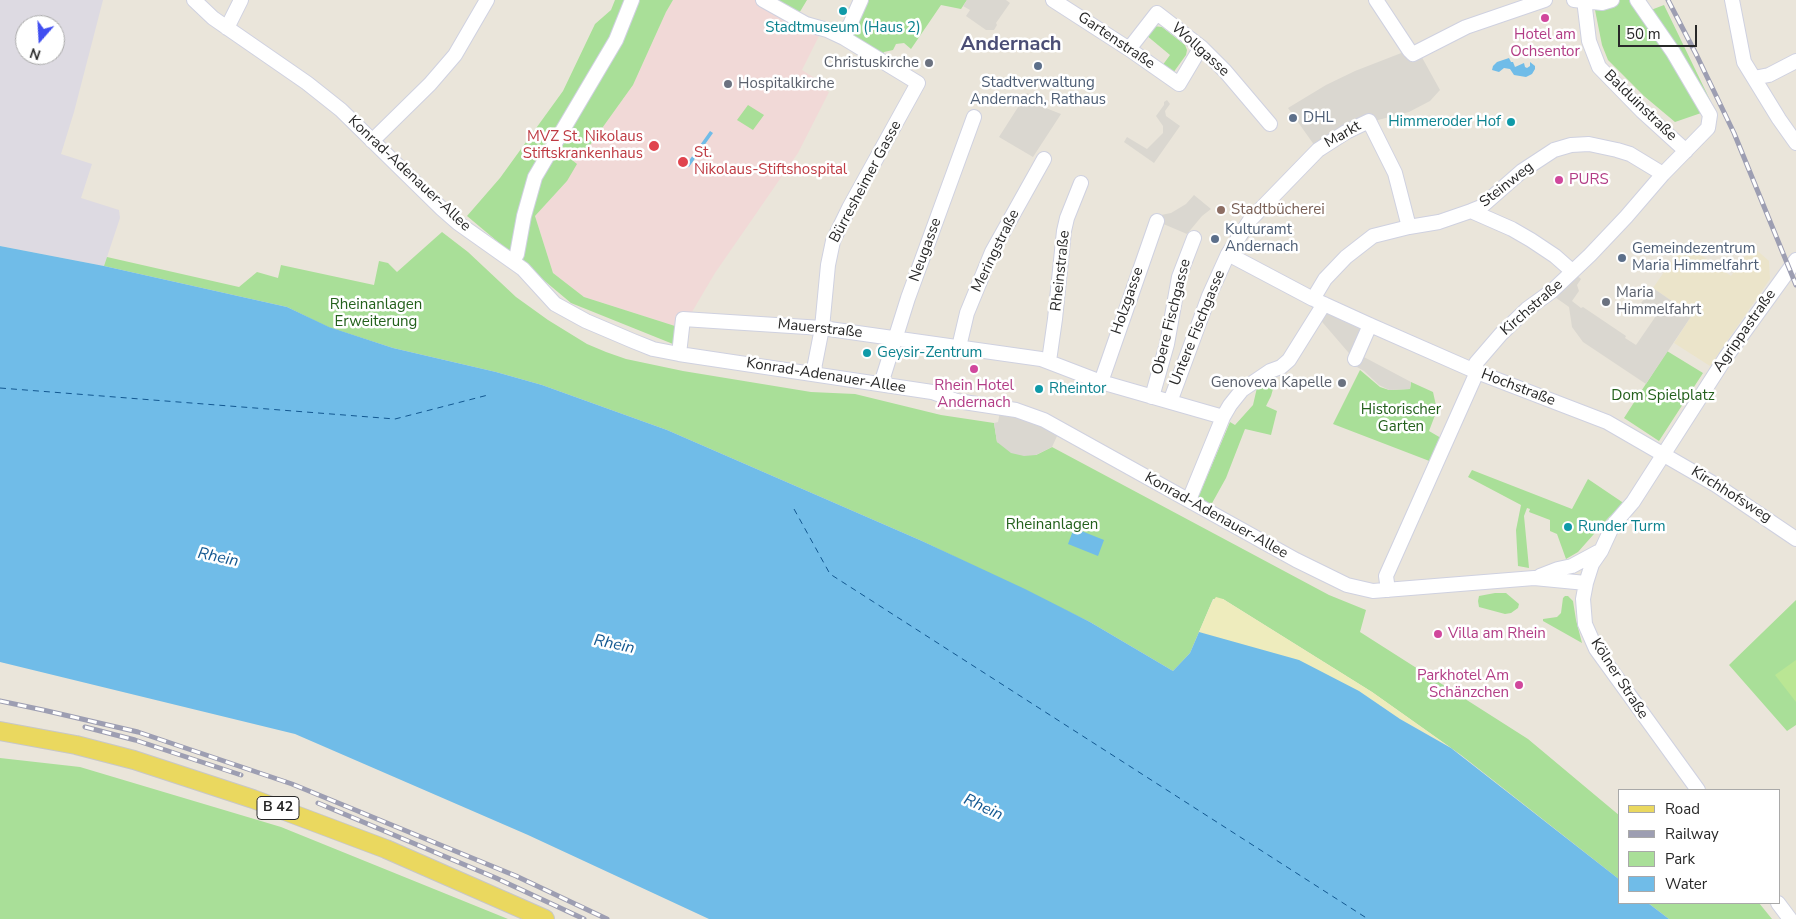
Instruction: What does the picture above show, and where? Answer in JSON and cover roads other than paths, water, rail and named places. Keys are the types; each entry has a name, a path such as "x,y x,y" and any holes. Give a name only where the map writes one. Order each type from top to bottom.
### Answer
{"main road":[{"name":"B 42","path":"0,731 113,754 253,798 386,849 545,919"}],"street":[{"name":"Konrad-Adenauer-Allee","path":"194,0 213,18 307,83 341,110 458,223 523,269 555,304 573,315 633,341 653,349 679,354 932,392 957,401 1001,407 1030,415 1050,424 1296,560 1348,585 1373,592 1534,578"},
{"path":"227,28 241,0"},
{"path":"372,141 430,84 455,55 487,0"},
{"path":"513,261 517,254 524,216 535,177 598,73 616,40 632,0"},
{"path":"763,0 806,24 827,30 844,38 860,0"},
{"name":"Gartenstraße","path":"1053,0 1130,48 1179,84 1201,47"},
{"path":"1376,0 1408,50 1413,54 1471,24 1545,0"},
{"path":"1581,1 1602,4 1612,0"},
{"name":"Kirchstraße","path":"1388,590 1386,576 1477,372 1476,364 1501,334 1527,309 1552,291 1590,255 1663,174 1708,128 1710,115 1673,52 1637,0"},
{"path":"1732,0 1744,62 1796,143"},
{"name":"Balduinstraße","path":"1581,1 1589,41 1599,66 1642,111 1686,151"},
{"name":"Wollgasse","path":"1130,48 1157,13 1201,47 1225,70 1270,124"},
{"name":"Bürresheimer Gasse","path":"813,374 822,328 830,250 838,228 918,83 844,38"},
{"path":"1754,78 1769,75 1796,61"},
{"name":"Neugasse","path":"881,384 908,298 974,117"},
{"name":"Markt","path":"1228,254 1250,220 1318,150 1369,120 1395,173 1409,227"},
{"name":"Steinweg","path":"1189,500 1223,417 1242,390 1270,371 1281,367 1289,360 1318,302 1325,279 1346,256 1373,236 1438,222 1471,212 1481,207 1522,171 1554,150 1571,145 1589,144 1630,154 1663,174"},
{"name":"Meringstraße","path":"959,346 967,313 992,252 1044,159"},
{"name":"Rheinstraße","path":"1049,361 1056,319 1064,231 1067,218 1081,183"},
{"path":"1471,212 1512,229 1532,240 1572,271"},
{"name":"Holzgasse","path":"1101,382 1157,221"},
{"name":"Obere Fischgasse","path":"1152,397 1167,344 1179,277 1194,238"},
{"name":"Hochstraße","path":"1228,254 1318,302 1477,372 1607,422 1664,454"},
{"name":"Untere Fischgasse","path":"1170,402 1208,296 1228,254"},
{"name":"Agrippastraße","path":"1664,454 1726,357 1796,260"},
{"name":"Mauerstraße","path":"679,354 683,319 822,328 959,346 1049,361 1101,382 1223,417"},
{"path":"1354,359 1370,325"},
{"name":"Kirchhofsweg","path":"1664,454 1716,485 1796,539"},
{"name":"Kölner Straße","path":"1664,454 1633,502 1613,525 1592,564 1583,599 1585,624 1596,649 1697,789"},
{"path":"1534,578 1572,566 1601,550"},
{"path":"1558,569 1576,576 1586,583"},
{"path":"1534,578 1586,583"},
{"path":"1779,904 1790,919"}],"water":[{"path":"1509,58 1515,67 1524,63 1527,68 1530,66 1530,62 1535,66 1535,69 1532,74 1526,77 1514,75 1510,69 1504,68 1499,72 1492,70 1497,62"},
{"path":"710,131 713,133 689,167 686,165"},
{"name":"Rhein","path":"0,246 104,266 287,307 329,327 393,348 496,372 542,385 667,430 922,541 1025,589 1090,622 1173,671 1190,653 1199,632 1299,660 1359,691 1400,719 1451,748 1618,878 1618,904 1649,904 1669,919 709,919 528,835 295,734 0,662"},
{"path":"1074,528 1104,540 1098,556 1068,544"}],"railway":[{"path":"1668,0 1734,133 1796,285"},
{"path":"0,701 138,732 292,784 516,876 607,919"},
{"path":"85,727 135,740 241,775"},
{"path":"318,803 496,878 584,919"}],"place":[{"name":"Stadtmuseum (Haus 2)","path":"843,11"},
{"name":"Hotel am Ochsentor","path":"1545,18"},
{"name":"Christuskirche","path":"929,63"},
{"name":"Stadtverwaltung Andernach, Rathaus","path":"1038,66"},
{"name":"Hospitalkirche","path":"728,84"},
{"name":"DHL","path":"1293,118"},
{"name":"Himmeroder Hof","path":"1511,122"},
{"name":"MVZ St. Nikolaus Stiftskrankenhaus","path":"654,146"},
{"name":"St. Nikolaus-Stiftshospital","path":"683,162"},
{"name":"PURS","path":"1559,180"},
{"name":"Stadtbücherei","path":"1221,210"},
{"name":"Kulturamt Andernach","path":"1215,239"},
{"name":"Gemeindezentrum Maria Himmelfahrt","path":"1622,258"},
{"name":"Maria Himmelfahrt","path":"1606,302"},
{"name":"Geysir-Zentrum","path":"867,353"},
{"name":"Rhein Hotel Andernach","path":"974,369"},
{"name":"Genoveva Kapelle","path":"1342,383"},
{"name":"Rheintor","path":"1039,389"},
{"name":"Runder Turm","path":"1568,527"},
{"name":"Villa am Rhein","path":"1438,634"},
{"name":"Parkhotel Am Schänzchen","path":"1519,685"}],"district":[{"name":"Andernach","path":"1011,45"}],"park label":[{"name":"Rheinanlagen Erweiterung","path":"376,314"},
{"name":"Dom Spielplatz","path":"1663,396"},
{"name":"Historischer Garten","path":"1401,418"},
{"name":"Rheinanlagen","path":"1052,525"}]}
